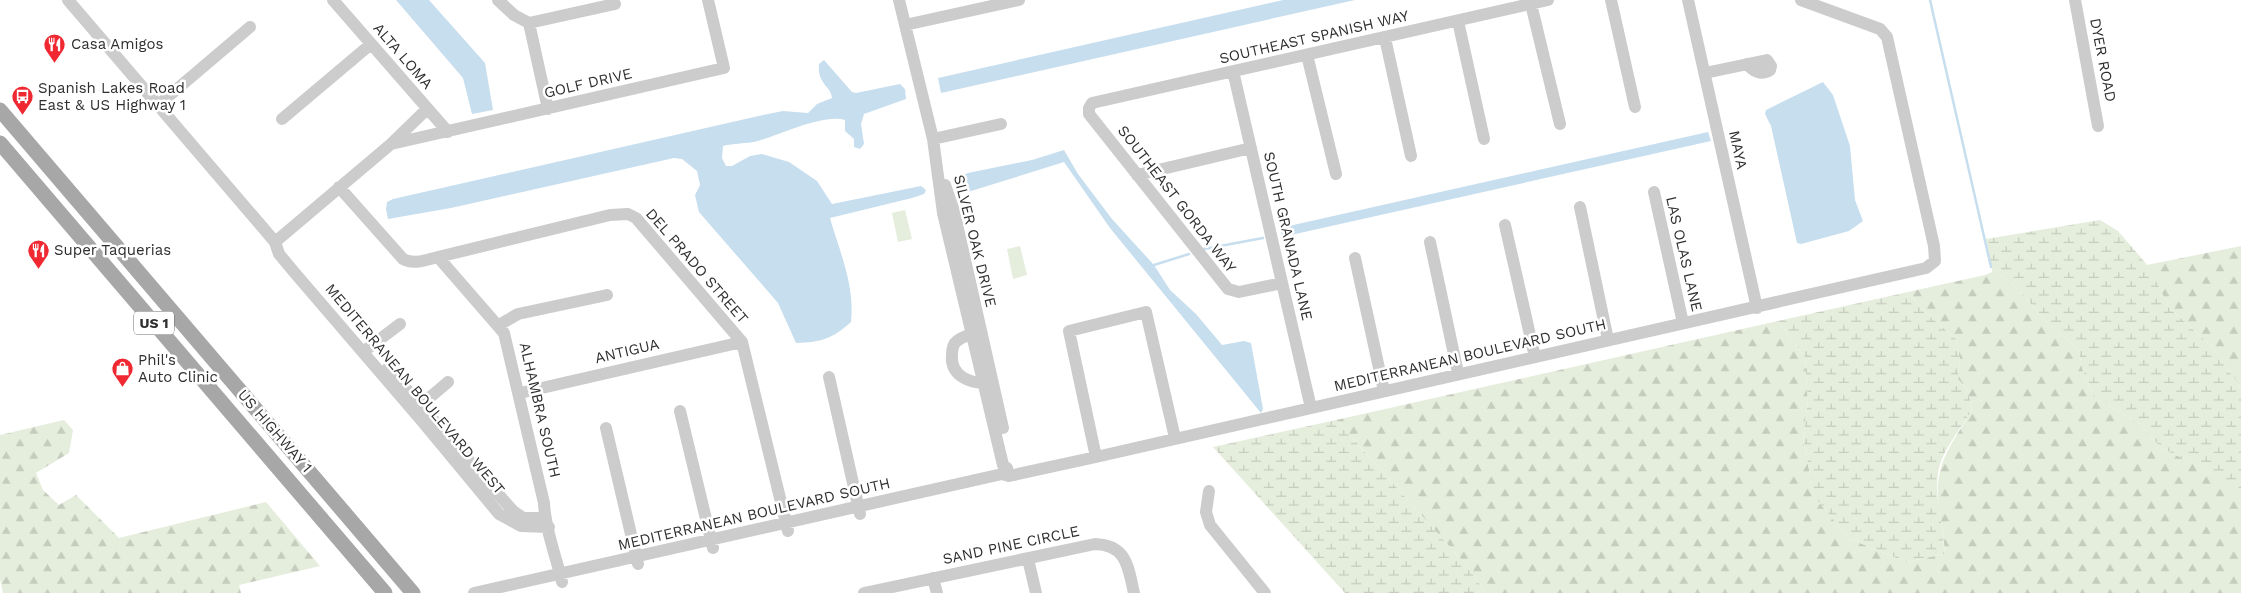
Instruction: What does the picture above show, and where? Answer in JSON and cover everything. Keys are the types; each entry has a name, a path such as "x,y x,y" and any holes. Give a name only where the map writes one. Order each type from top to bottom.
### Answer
{"main road":[{"name":"US HIGHWAY 1","path":"0,110 413,593"},
{"name":"US HIGHWAY 1","path":"0,143 385,593"},
{"path":"43,194 66,203 78,202"},
{"path":"66,220 79,219 99,226"}],"street":[{"name":"MEDITERRANEAN BOULEVARD WEST","path":"68,0 275,242 284,247 366,349 417,408 513,511 523,518 545,524"},
{"name":"ALTA LOMA","path":"333,0 448,132"},
{"path":"498,0 514,15 529,23 615,4"},
{"name":"GOLF DRIVE","path":"391,144 724,68 708,0"},
{"name":"SILVER OAK DRIVE","path":"900,0 936,159 954,211 976,333 1011,463 1008,472"},
{"path":"905,25 1019,0"},
{"name":"SOUTHEAST SPANISH WAY","path":"1084,106 1548,0"},
{"path":"1611,0 1635,107"},
{"name":"MAYA","path":"1688,0 1756,308"},
{"name":"MEDITERRANEAN BOULEVARD SOUTH","path":"474,593 507,591 860,510 1008,472 1096,457 1458,373 1756,308 1926,268 1935,261 1934,246 1887,37 1880,29 1801,0"},
{"name":"DYER ROAD","path":"2074,0 2098,126"},
{"path":"1531,4 1560,124"},
{"path":"1458,21 1484,139"},
{"path":"529,23 548,109"},
{"path":"157,106 250,27"},
{"path":"1384,38 1410,156"},
{"path":"282,119 371,44"},
{"path":"1307,55 1336,174"},
{"path":"1705,73 1747,64"},
{"name":"SOUTH GRANADA LANE","path":"1233,71 1311,408"},
{"name":"SOUTHEAST GORDA WAY","path":"1084,106 1228,289 1239,292 1282,283"},
{"name":"GOLF DRIVE","path":"275,242 338,186 391,144 427,110"},
{"path":"933,139 1001,124"},
{"path":"1137,175 1251,148"},
{"path":"338,186 403,259 415,262 438,257"},
{"name":"LAS OLAS LANE","path":"1654,192 1683,324"},
{"path":"1580,207 1608,340"},
{"name":"DEL PRADO STREET","path":"438,257 610,215 628,214 636,218 742,342 787,527"},
{"path":"1505,225 1535,357"},
{"path":"1430,242 1458,373"},
{"name":"ALHAMBRA SOUTH","path":"438,257 499,325 508,344 544,503 545,524 557,579"},
{"path":"1355,258 1384,391"},
{"path":"499,325 518,314 607,295"},
{"path":"1096,457 1069,331 1146,312 1175,438"},
{"path":"366,349 400,324"},
{"path":"976,333 955,343 952,351 953,368 960,377 988,382"},
{"name":"ANTIGUA","path":"520,393 742,342"},
{"path":"829,377 860,510"},
{"path":"417,408 448,382"},
{"path":"680,411 712,544"},
{"path":"606,428 637,561"},
{"path":"1209,491 1206,512 1210,525 1265,593"},
{"name":"SAND PINE CIRCLE","path":"864,593 1096,544 1109,544 1119,550 1126,562 1134,593"},
{"path":"1028,559 1036,593"},
{"path":"933,578 936,593"}],"green space":[{"path":"905,210 912,239 898,242 892,213"},
{"path":"2100,220 2118,231 2149,267 2169,307 2212,347 2241,388 2241,495 2201,467 2161,448 2140,424 2094,397 2083,371 2078,349 2045,320 2021,292 1992,269 1986,239"},
{"path":"1020,246 1027,275 1013,279 1007,249"},
{"path":"2241,246 2241,388 2212,347 2169,307 2147,265"},
{"path":"1992,269 2021,292 2045,320 2078,349 2083,371 2094,397 2140,424 2161,448 2201,467 2237,490 2241,495 2241,593 1486,593 1466,565 1336,420 1778,321 1805,357 1808,401 1803,438 1814,496 1848,538 1906,562 1944,554 1938,497 1940,472 1948,451 1972,409 1968,391 1958,379 1960,360 1956,339 1924,311 1908,292 1985,275 1992,272"},
{"path":"1908,292 1924,311 1956,339 1960,360 1958,379 1968,391 1972,409 1947,448 1938,474 1937,494 1944,554 1906,562 1848,538 1814,496 1803,438 1808,401 1805,357 1778,321"},
{"path":"64,420 73,430 69,453 36,473 43,490 59,505 76,495 119,538 266,502 320,566 239,585 241,593 3,593 0,579 0,435"},
{"path":"1336,420 1466,565 1486,593 1345,593 1213,447"}],"water":[{"path":"396,0 429,0 485,63 493,110 472,114 463,78"},
{"path":"1283,0 1355,0 941,93 938,78"},
{"path":"824,60 852,92 856,93 900,84 905,89 906,99 864,114 861,124 864,144 860,149 854,147 854,139 845,131 845,120 826,119 758,141 723,146 722,158 726,166 732,166 750,156 762,154 789,162 817,181 832,204 921,186 926,190 924,194 912,198 830,218 846,269 852,308 851,322 832,336 813,342 796,343 778,303 699,212 695,195 700,185 697,171 682,159 674,158 451,208 388,219 387,202 393,199 763,115 783,111 808,113 817,104 832,98 820,76 819,64"},
{"path":"1823,82 1833,95 1850,146 1855,200 1863,221 1849,231 1801,244 1797,243 1771,126 1765,114 1766,110"},
{"path":"1708,132 1711,141 1282,237 1280,228"},
{"path":"1064,150 1078,174 1112,219 1154,265 1170,290 1196,314 1222,345 1244,341 1251,343 1263,409 1261,413 1110,228 1064,162 968,192 962,189 960,176 1032,160"}],"waterway":[{"path":"1930,0 1991,267"},
{"path":"1204,249 1263,238"},
{"path":"1154,265 1189,254"}],"place":[{"name":"Casa Amigos","path":"55,63"},
{"name":"Spanish Lakes Road East & US Highway 1","path":"22,116"},
{"name":"Super Taquerias","path":"38,269"},
{"name":"Phil's Auto Clinic","path":"122,388"}]}
